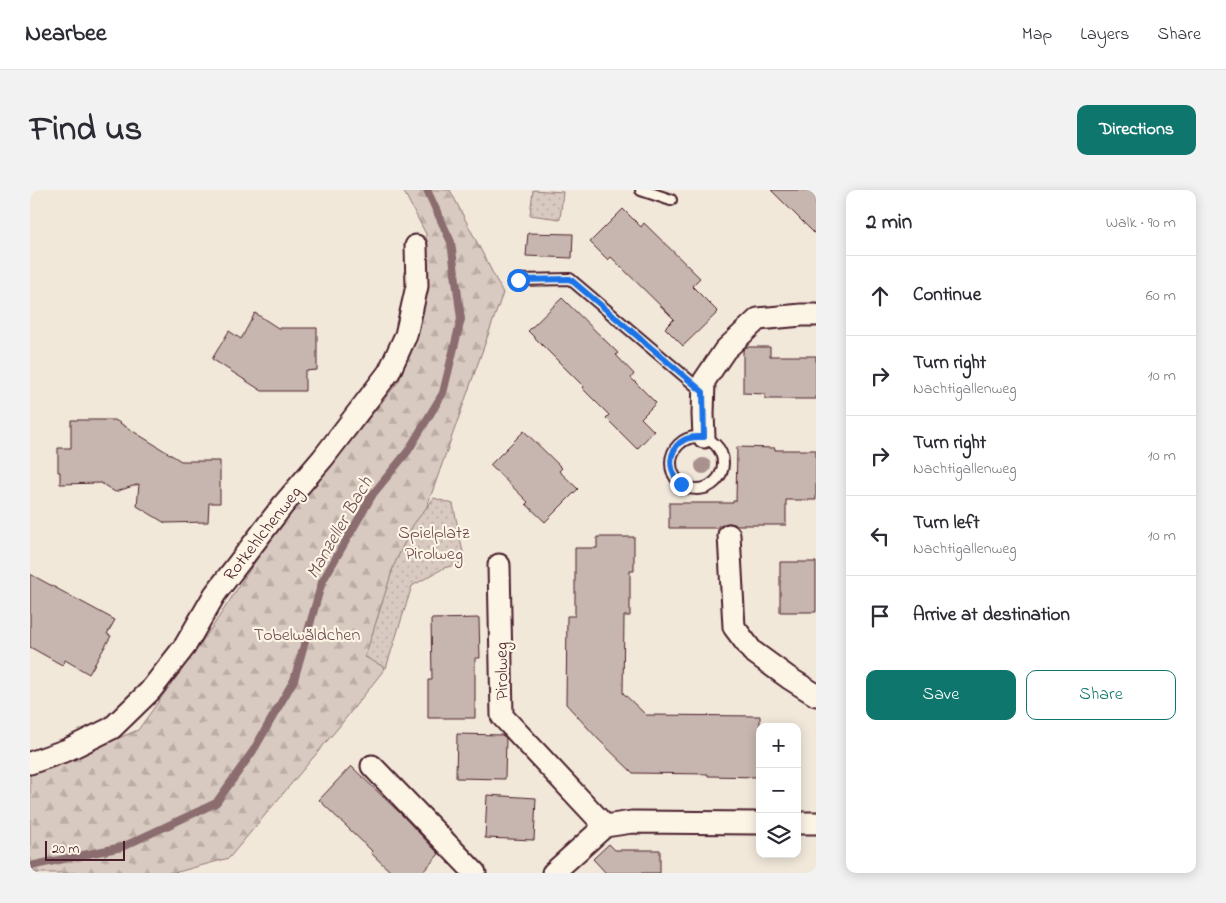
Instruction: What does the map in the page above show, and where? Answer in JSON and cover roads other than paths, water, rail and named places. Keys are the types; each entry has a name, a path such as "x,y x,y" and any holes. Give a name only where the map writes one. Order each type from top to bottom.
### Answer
{"street":[{"name":"Rotkehlchenweg","path":"30,763 67,750 112,728 150,691 185,646 214,594 283,505 324,458 389,372 406,335 417,286 416,246"},
{"path":"704,437 704,382 726,350 758,319 816,315"},
{"path":"729,535 734,627 752,651 816,695"},
{"name":"Pirolweg","path":"499,565 502,716 605,826"},
{"path":"372,766 475,873"},
{"path":"553,873 605,826 632,822 756,823"},
{"path":"801,823 816,823"}],"lane":[{"path":"641,190 671,200"},
{"path":"518,280 570,279 703,392"},
{"path":"704,437 713,442 720,450 723,459 722,469 718,479 710,485 700,489 690,488 681,484 674,476 671,466 672,456 676,446 684,440 704,437"}],"waterway":[{"name":"Manzeller Bach","path":"30,866 122,847 216,803 253,751 294,680 322,582 373,494 408,451 443,393 461,319 451,242 427,190"}],"park label":[{"name":"Spielplatz Pirolweg","path":"434,542"},
{"name":"Tobelwäldchen","path":"307,634"}]}
